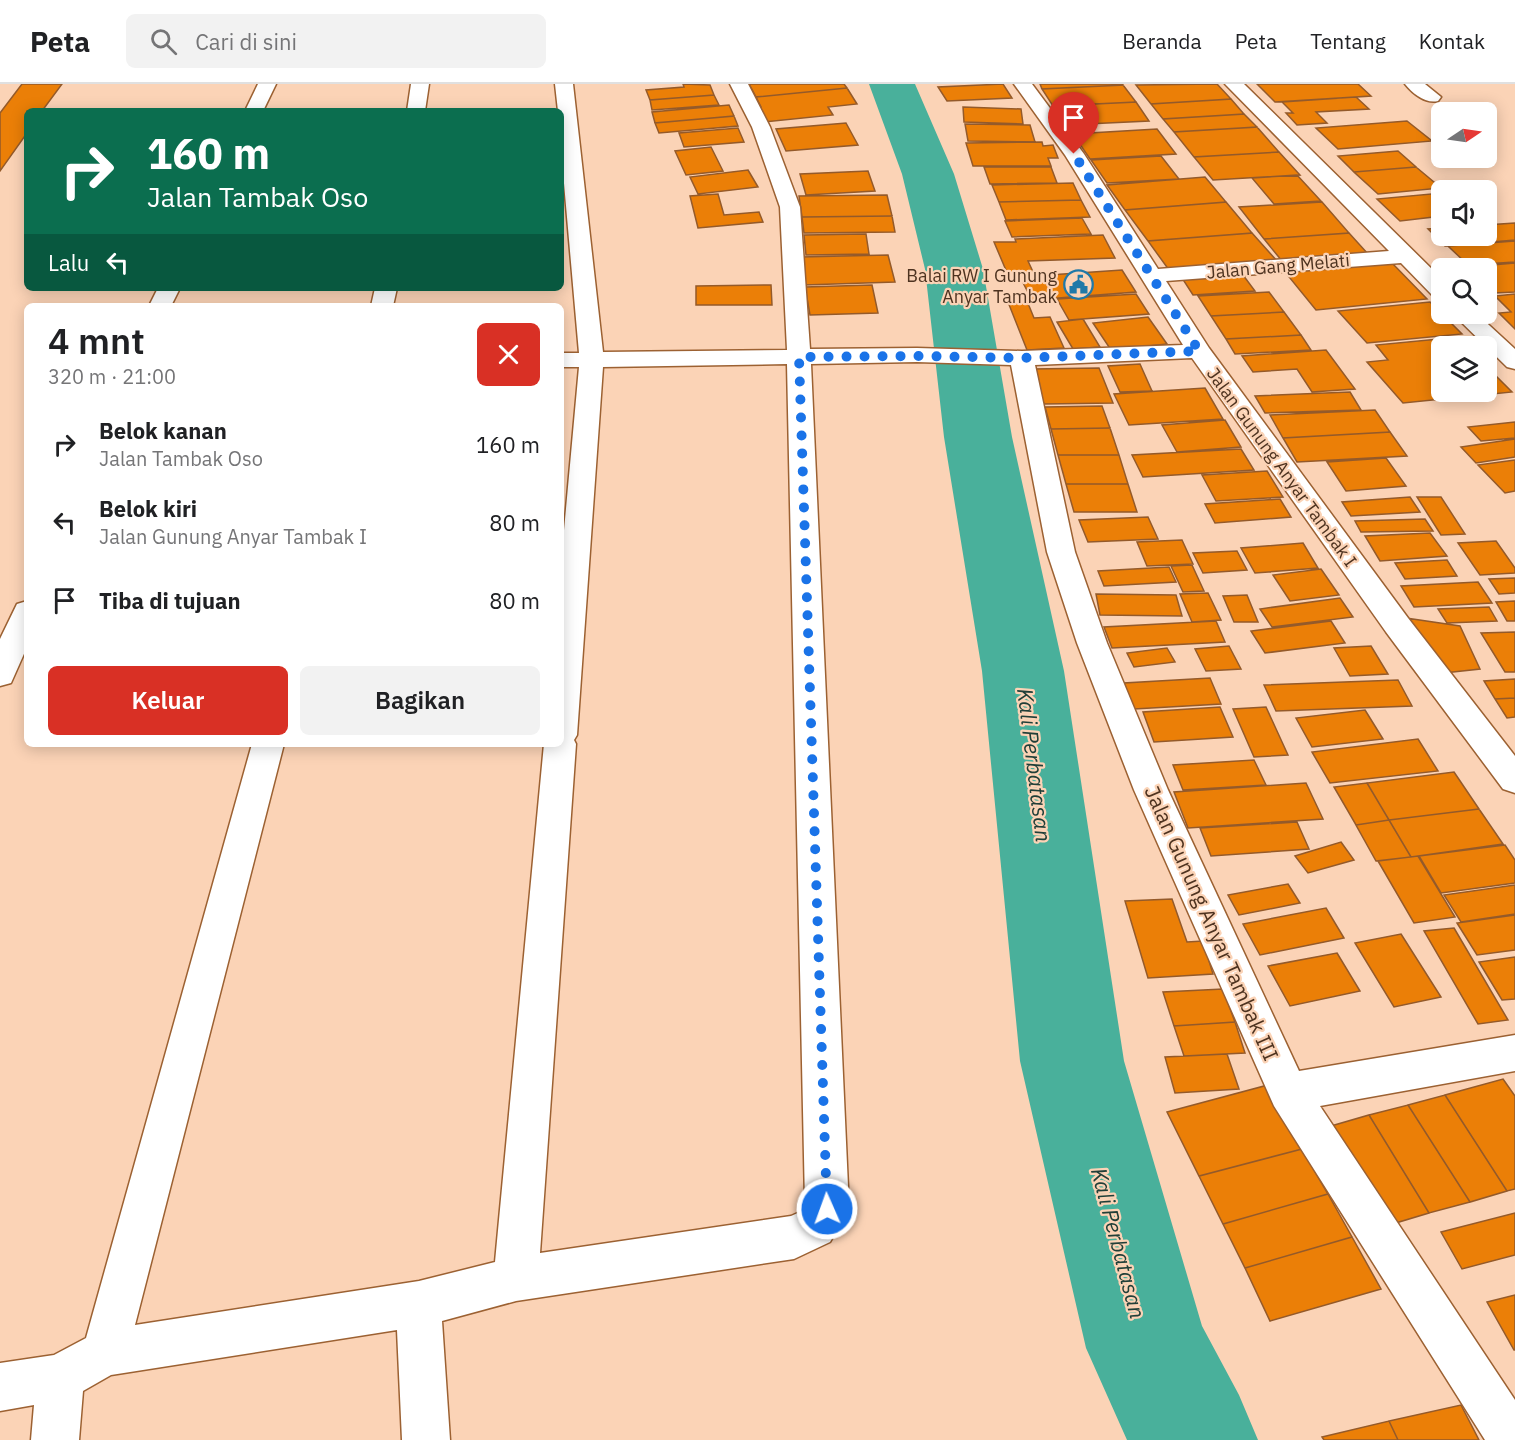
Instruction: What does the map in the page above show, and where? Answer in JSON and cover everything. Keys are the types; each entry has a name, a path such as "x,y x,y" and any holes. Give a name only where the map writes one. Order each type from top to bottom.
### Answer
{"street":[{"path":"255,108 267,84"},
{"path":"416,108 420,84"},
{"path":"564,84 592,360 564,699"},
{"path":"0,1387 60,1378 105,1353 420,1304 516,1279 794,1237 815,1227 827,1209 799,357 790,207 761,127 739,84"},
{"name":"Jalan Gunung Anyar Tambak I","path":"1023,84 1074,154 1199,351 1397,626 1515,780"},
{"path":"1234,84 1431,282"},
{"path":"1414,84 1432,97"},
{"name":"Jalan Gang Melati","path":"1152,276 1404,256"},
{"path":"1475,324 1515,362"},
{"path":"564,360 1013,357 1199,351"},
{"name":"Jalan Gunung Anyar Tambak III","path":"1013,357 1061,552 1092,643 1151,790 1288,1092 1513,1440"},
{"path":"0,675 24,618"},
{"path":"105,1353 267,747"},
{"path":"516,1279 560,747"},
{"path":"1288,1092 1515,1053"},
{"path":"420,1304 420,1362 426,1440"},
{"path":"55,1440 60,1378"}],"building":[{"path":"22,84 62,84 44,108 24,108 24,137 0,171 0,113"},
{"path":"683,84 710,85 714,95 650,100 646,90 684,87"},
{"path":"749,84 844,84 847,88 756,97"},
{"path":"1003,84 1012,98 947,101 938,87"},
{"path":"1040,84 1122,84 1123,85 1042,89"},
{"path":"1217,84 1231,99 1151,104 1136,85"},
{"path":"1257,84 1358,84 1371,96 1275,102"},
{"path":"1123,85 1136,102 1053,106 1042,89"},
{"path":"847,88 857,104 828,107 833,115 764,122 757,108 761,107 756,97"},
{"path":"714,95 719,105 652,110 650,100"},
{"path":"1356,97 1369,109 1316,112 1327,123 1297,125 1286,113 1293,113 1282,102"},
{"path":"1231,99 1244,114 1163,119 1151,104"},
{"path":"1136,102 1149,121 1065,125 1053,106"},
{"path":"729,105 734,116 655,123 652,112"},
{"path":"963,107 1021,109 1023,124 964,122"},
{"path":"1244,114 1257,127 1174,132 1163,119"},
{"path":"734,116 738,126 659,133 655,123"},
{"path":"1407,121 1431,141 1338,149 1316,128"},
{"path":"846,123 858,145 786,151 776,129"},
{"path":"965,124 1030,125 1035,142 968,141"},
{"path":"1257,127 1279,152 1194,157 1174,132"},
{"path":"738,128 744,142 684,147 679,133"},
{"path":"1157,129 1176,154 1090,159 1073,134"},
{"path":"1042,142 1043,146 1053,145 1058,158 1048,158 1051,166 973,166 966,143"},
{"path":"711,147 723,171 686,175 675,151"},
{"path":"1398,151 1416,167 1354,172 1338,156"},
{"path":"1279,152 1300,175 1213,180 1194,157"},
{"path":"1161,156 1179,179 1107,183 1091,160"},
{"path":"984,167 1051,167 1057,183 990,184"},
{"path":"1416,167 1431,180 1431,189 1378,194 1354,172"},
{"path":"748,170 758,187 698,194 690,177"},
{"path":"868,171 875,191 806,195 800,174"},
{"path":"1297,175 1321,201 1274,204 1252,178"},
{"path":"1205,177 1226,202 1125,210 1107,185"},
{"path":"1073,183 1081,200 999,202 992,185"},
{"path":"718,194 724,215 759,212 763,222 698,228 690,196"},
{"path":"1431,194 1431,217 1400,221 1377,199"},
{"path":"887,195 892,216 802,217 799,196"},
{"path":"1081,200 1090,217 1006,220 999,202"},
{"path":"1226,202 1252,233 1148,241 1125,210"},
{"path":"1322,202 1349,233 1264,239 1239,207"},
{"path":"892,216 895,232 804,233 802,217"},
{"path":"1082,218 1091,234 1012,237 1005,221"},
{"path":"1515,223 1515,240 1497,242 1497,224"},
{"path":"1252,233 1277,261 1169,270 1148,241"},
{"path":"1349,233 1369,255 1282,261 1264,239"},
{"path":"866,234 869,254 806,255 804,235"},
{"path":"1103,235 1115,258 1028,261 1034,274 1008,275 994,242 1016,242 1015,239"},
{"path":"1515,241 1515,262 1497,263 1497,258 1461,258 1448,246 1497,246 1497,242"},
{"path":"888,255 895,282 804,285 800,257"},
{"path":"1392,263 1427,299 1316,310 1285,272"},
{"path":"1515,263 1515,292 1497,293 1497,265"},
{"name":"Balai RW I Gunung Anyar Tambak","path":"1122,270 1136,292 1032,300 1020,277"},
{"path":"1243,275 1255,291 1193,295 1182,278"},
{"path":"771,285 772,305 696,305 696,286"},
{"path":"872,285 878,313 810,315 805,287"},
{"path":"1269,292 1284,312 1211,316 1198,296"},
{"path":"1136,294 1149,314 1069,320 1057,299"},
{"path":"1515,294 1515,329 1499,313 1511,312 1497,296"},
{"path":"1025,296 1034,318 1050,317 1064,348 1027,350 1006,297"},
{"path":"1430,302 1431,324 1452,324 1462,334 1367,343 1338,311"},
{"path":"1284,312 1301,335 1226,339 1211,316"},
{"path":"1148,317 1167,344 1111,350 1093,323"},
{"path":"1083,319 1100,347 1073,349 1057,322"},
{"path":"1301,335 1311,350 1235,354 1226,339"},
{"path":"1431,340 1431,400 1403,403 1367,362 1388,360 1376,345"},
{"path":"1326,350 1355,389 1312,392 1297,369 1253,372 1242,356"},
{"path":"1140,364 1152,391 1120,392 1108,366"},
{"path":"1099,368 1113,403 1044,404 1032,369"},
{"path":"1497,377 1512,392 1497,394"},
{"path":"1205,388 1223,419 1129,425 1114,394"},
{"path":"1350,392 1361,410 1265,413 1255,396"},
{"path":"1102,406 1110,428 1051,429 1045,407"},
{"path":"1375,410 1390,432 1283,438 1270,415"},
{"path":"1225,420 1241,447 1177,452 1162,425"},
{"path":"1515,422 1515,438 1481,441 1468,427"},
{"path":"1110,428 1119,455 1058,455 1051,429"},
{"path":"1390,432 1407,456 1297,462 1283,438"},
{"path":"1515,439 1515,457 1476,463 1461,447"},
{"path":"1241,449 1254,470 1143,477 1132,455"},
{"path":"1058,455 1119,455 1128,484 1066,484"},
{"path":"1386,458 1406,486 1346,491 1327,462"},
{"path":"1515,460 1515,491 1505,493 1478,465"},
{"path":"1267,471 1283,497 1216,501 1202,475"},
{"path":"1066,484 1128,484 1137,512 1074,512"},
{"path":"1410,497 1420,512 1351,516 1342,502"},
{"path":"1417,497 1441,497 1465,534 1441,535"},
{"path":"1280,499 1291,517 1215,523 1205,504"},
{"path":"1148,517 1158,539 1088,542 1079,520"},
{"path":"1425,519 1433,531 1361,532 1355,521"},
{"path":"1430,533 1447,556 1380,561 1365,536"},
{"path":"1182,540 1193,564 1147,566 1137,542"},
{"path":"1496,541 1515,568 1515,573 1480,575 1458,543"},
{"path":"1303,543 1318,568 1255,573 1241,548"},
{"path":"1237,551 1247,570 1203,573 1193,553"},
{"path":"1447,560 1457,576 1405,579 1395,563"},
{"path":"1192,565 1204,591 1183,592 1171,566"},
{"path":"1169,567 1176,582 1104,586 1098,571"},
{"path":"1321,569 1339,595 1290,601 1273,575"},
{"path":"1515,578 1515,593 1499,594 1489,579"},
{"path":"1478,582 1492,603 1414,607 1401,586"},
{"path":"1208,593 1221,620 1192,622 1180,594"},
{"path":"1096,594 1176,595 1182,616 1100,615"},
{"path":"1247,595 1258,622 1234,622 1223,596"},
{"path":"1340,598 1353,617 1272,627 1260,609"},
{"path":"1515,601 1515,621 1507,621 1496,602"},
{"path":"1489,607 1497,621 1447,623 1438,609"},
{"path":"1406,618 1460,626 1480,669 1444,673"},
{"path":"1216,621 1225,642 1112,648 1104,627"},
{"path":"1331,621 1345,643 1265,653 1251,631"},
{"path":"1515,632 1515,672 1505,672 1481,633"},
{"path":"1229,646 1241,669 1206,671 1195,649"},
{"path":"1371,646 1388,674 1350,676 1334,648"},
{"path":"1167,648 1175,662 1134,667 1127,653"},
{"path":"1210,678 1221,704 1134,709 1124,683"},
{"path":"1515,679 1515,698 1495,699 1484,681"},
{"path":"1398,680 1412,706 1276,711 1264,685"},
{"path":"1515,698 1515,717 1507,718 1495,699"},
{"path":"1220,707 1233,737 1154,742 1143,712"},
{"path":"1266,707 1288,755 1254,757 1233,709"},
{"path":"1365,710 1383,739 1312,747 1296,718"},
{"path":"1418,739 1438,771 1330,783 1312,752"},
{"path":"1254,760 1266,785 1183,790 1173,765"},
{"path":"1454,772 1479,809 1389,820 1367,783"},
{"path":"1306,783 1323,819 1188,828 1174,792"},
{"path":"1367,783 1389,820 1356,825 1334,787"},
{"path":"1479,809 1503,844 1411,857 1389,820"},
{"path":"1389,820 1411,857 1376,861 1356,825"},
{"path":"1297,822 1309,849 1211,856 1200,828"},
{"path":"1341,842 1354,860 1308,873 1295,856"},
{"path":"1505,845 1515,860 1515,883 1441,893 1419,856"},
{"path":"1418,856 1455,917 1414,923 1378,861"},
{"path":"1288,884 1300,903 1239,915 1228,895"},
{"path":"1515,885 1515,914 1461,922 1444,895"},
{"path":"1172,899 1187,942 1203,941 1213,974 1148,978 1125,901"},
{"path":"1326,908 1344,938 1260,955 1243,924"},
{"path":"1515,915 1515,950 1477,955 1457,923"},
{"path":"1454,928 1508,1020 1478,1024 1424,931"},
{"path":"1401,934 1441,997 1394,1007 1355,943"},
{"path":"1337,953 1360,991 1290,1006 1268,966"},
{"path":"1515,957 1515,999 1502,1000 1479,962"},
{"path":"1223,989 1235,1022 1174,1026 1163,992"},
{"path":"1235,1022 1245,1053 1184,1056 1174,1026"},
{"path":"1227,1054 1239,1089 1175,1093 1165,1057"},
{"path":"1503,1079 1515,1096 1515,1189 1507,1191 1445,1095"},
{"path":"1268,1085 1302,1149 1199,1176 1167,1112"},
{"path":"1445,1095 1507,1191 1470,1202 1408,1105"},
{"path":"1408,1105 1470,1202 1429,1213 1369,1115"},
{"path":"1369,1115 1429,1213 1389,1225 1331,1126"},
{"path":"1302,1149 1328,1194 1223,1224 1199,1176"},
{"path":"1328,1194 1352,1237 1245,1268 1223,1224"},
{"path":"1515,1213 1515,1255 1462,1269 1441,1232"},
{"path":"1352,1237 1381,1289 1270,1321 1245,1268"},
{"path":"1515,1295 1515,1350 1514,1350 1487,1302"},
{"path":"1461,1405 1479,1440 1398,1440 1389,1421"},
{"path":"1389,1421 1398,1440 1324,1440 1322,1437"}],"waterway":[{"name":"Kali Perbatasan","path":"892,84 928,174 954,269 978,437 1023,671 1072,1061 1147,1348 1194,1440"}],"place":[{"name":"Balai RW I Gunung Anyar Tambak","path":"1078,285"}],"route":[{"path":"827,1209 799,357 1022,358 1199,351 1074,154"}]}
